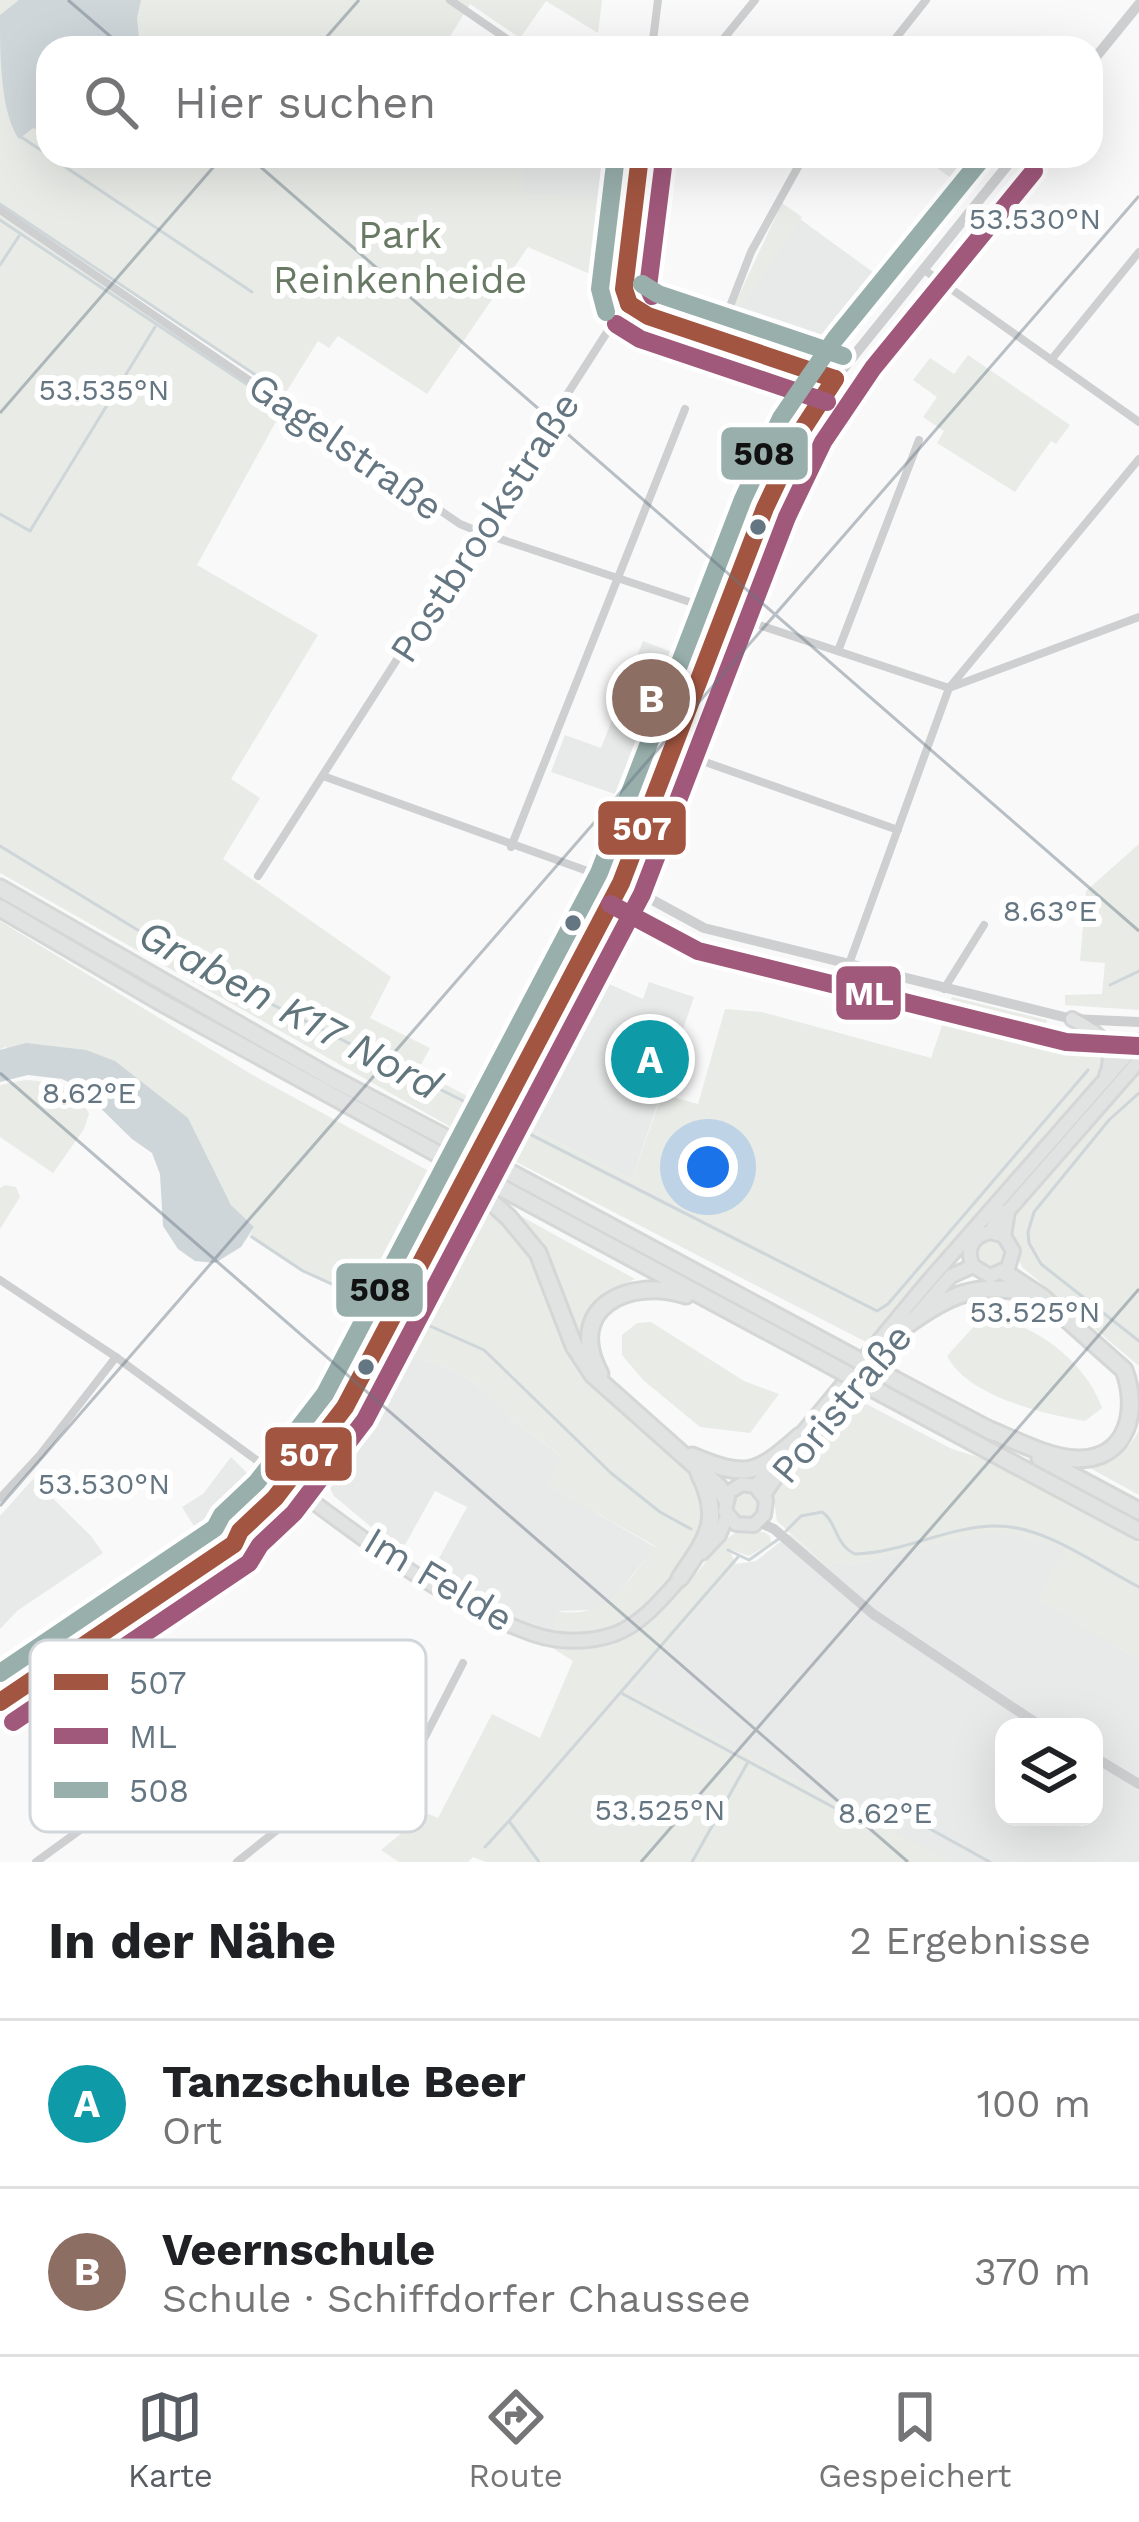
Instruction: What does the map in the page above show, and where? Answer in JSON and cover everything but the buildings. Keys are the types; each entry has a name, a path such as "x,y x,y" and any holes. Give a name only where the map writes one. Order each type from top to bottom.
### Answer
{"highway":[{"path":"0,888 328,1076 487,1179 1139,1531"},
{"path":"0,908 394,1131 834,1347 1139,1511"},
{"path":"487,1179 509,1218 538,1253 574,1346 592,1375 693,1461 744,1473 768,1463 800,1436"},
{"path":"985,1428 1077,1459 1108,1451 1132,1425 1136,1401 1124,1370 1007,1268"},
{"path":"1007,1268 1115,1352 1139,1378"},
{"path":"907,1325 940,1301 967,1289 992,1286 1042,1297"},
{"path":"718,1304 677,1292 629,1290 599,1310 590,1336 597,1369 612,1389 693,1461 731,1507"},
{"path":"680,1578 712,1517 712,1503 693,1461"}],"main road":[{"path":"1072,1018 1096,1031 1108,1049 1111,1064 1102,1084"},
{"name":"Poristraße","path":"998,1234 975,1239 971,1261 951,1276 774,1480 760,1491 731,1507 748,1526 761,1519 760,1491 800,1436 1139,1041"},
{"name":"Poristraße","path":"998,1234 1008,1211 1139,1060"},
{"name":"Poristraße","path":"998,1234 1014,1183"},
{"path":"971,1261 984,1275 1007,1268 1011,1245 998,1234"},
{"name":"Poristraße","path":"926,1285 971,1261"},
{"path":"94,1640 234,1544 240,1531 294,1484"},
{"name":"Im Felde","path":"294,1484 342,1515 347,1524 404,1567 532,1634 586,1641 616,1634 640,1620 680,1578"},
{"path":"680,1578 719,1535 731,1507"},
{"path":"0,1702 30,1682"}],"street":[{"path":"450,0 502,36"},
{"path":"654,36 658,0"},
{"path":"726,36 755,0"},
{"path":"897,36 926,0"},
{"path":"1103,48 1139,4"},
{"path":"639,168 624,293 629,304 648,316 835,379"},
{"path":"717,340 751,252 797,168"},
{"path":"294,1484 342,1411 621,884 784,464 835,379 1005,168"},
{"name":"Gagelstraße","path":"0,210 460,524 950,688"},
{"path":"1052,360 1139,252"},
{"path":"923,268 1139,422"},
{"name":"Postbrookstraße","path":"258,876 629,304"},
{"path":"511,847 686,409"},
{"path":"838,652 920,440"},
{"path":"849,964 950,688 1139,459"},
{"path":"950,688 1139,617"},
{"path":"674,751 898,830"},
{"path":"323,776 621,884 704,928 1072,1018 1139,1022"},
{"path":"944,989 984,925"},
{"path":"1,1283 116,1357 266,1467"},
{"path":"0,1498 116,1357"},
{"path":"761,1519 873,1614 1029,1718"},
{"path":"109,1630 125,1640"},
{"path":"426,1735 463,1663"},
{"path":"1103,1762 1139,1784"},
{"path":"36,1862 77,1832"},
{"path":"237,1862 275,1832"}],"shaded area":[{"path":"19,0 141,0 139,36 36,36 36,129 19,139 5,98 0,15"},
{"path":"514,168 628,168 622,216 537,205 504,182"},
{"path":"937,168 989,168 971,193"},
{"path":"800,219 892,286 826,360 731,333 733,319"},
{"path":"643,641 695,661 641,803 551,772 565,735 601,748"},
{"path":"582,972 643,999 649,982 694,997 632,1179 509,1118"},
{"path":"26,1043 86,1050 115,1061 188,1118 231,1205 254,1227 241,1247 215,1263 195,1261 178,1249 163,1226 160,1174 152,1153 80,1088 62,1079 28,1075 0,1082 0,1050"},
{"path":"390,1348 452,1369 482,1388 516,1423 562,1457 548,1485 655,1547 612,1601 591,1610 559,1611 554,1632 513,1617 431,1573 467,1507 435,1491 401,1552 334,1496 325,1478 327,1462"},
{"path":"231,1457 265,1491 207,1547 182,1507 203,1494"},
{"path":"33,1479 103,1553 17,1611 0,1629 0,1516"},
{"path":"989,1531 1068,1547 1038,1600 1139,1659 1139,1862 949,1862 629,1691 736,1564 756,1561 790,1534 828,1568 834,1562 852,1565"}],"green space":[{"name":"Park Reinkenheide","path":"0,0 602,0 598,33 546,1 521,36 470,4 450,36 36,36 36,168 525,168 523,192 597,198 613,194 618,168 628,168 615,285 528,247 427,394 338,336 329,348 318,341 285,394 0,205"},
{"path":"782,203 802,217 737,314 732,310"},
{"path":"0,214 284,407 197,565 318,635 231,779 260,798 223,859 391,977 370,1018 430,1048 418,1070 488,1107 472,1139 0,873"},
{"path":"968,355 1070,425 1056,444 1051,441 1015,492 937,443 944,431 923,417 937,397 913,380 930,358 954,374"},
{"path":"1139,844 1139,1010 1065,1005 1065,995 1102,994 1105,963 1080,961 1086,891"},
{"path":"0,921 251,1074 447,1181 381,1309 302,1272 249,1237 254,1227 231,1205 188,1119 5,1047 0,1050"},
{"path":"952,997 1047,1020 1046,1026 1093,1040 1100,1055 1106,1053 1100,1081 870,1344 493,1150 509,1118 632,1179 662,1094 698,1104 725,1009 762,1012 931,1058"},
{"path":"1139,1067 1139,1366 1022,1267 1012,1215"},
{"path":"25,1080 63,1087 78,1097 89,1114 53,1173 0,1137 0,1085"},
{"path":"16,1187 20,1197 0,1229 0,1188"},
{"path":"471,1195 524,1246 571,1353 593,1386 687,1468 704,1494 701,1528 681,1565 638,1612 608,1628 581,1634 554,1632 558,1611 590,1610 603,1604 626,1584 655,1546 547,1485 561,1456 516,1423 482,1388 452,1369 390,1348"},
{"path":"517,1214 635,1279 598,1304 582,1345 542,1247"},
{"path":"991,1238 1006,1253 991,1268 976,1253"},
{"path":"990,1318 1025,1328 1058,1348 1095,1391 1102,1408 1085,1421 1068,1418 1008,1401 971,1382 947,1356 977,1323"},
{"path":"651,1322 744,1381 779,1394 750,1433 700,1427 643,1380 622,1355 622,1335 637,1323"},
{"path":"853,1397 952,1449 984,1459 1139,1543 1139,1659 1037,1600 1067,1547 989,1532 852,1565 834,1562 828,1568 777,1521 773,1495"},
{"path":"1139,1430 1139,1495 1088,1467 1118,1455"},
{"path":"746,1491 761,1506 746,1521 731,1506"},
{"path":"737,1532 764,1532 771,1543 749,1556 729,1549 736,1564 630,1691 949,1862 486,1862 473,1857 468,1862 399,1862 381,1850 403,1832 426,1832 426,1813 438,1818 492,1714 540,1738 573,1661 546,1644 607,1640 630,1631 669,1602"}],"waterway":[{"path":"21,137 36,147"},
{"path":"67,168 252,292"},
{"path":"0,204 284,394"},
{"path":"0,220 275,403"},
{"path":"0,265 19,236"},
{"path":"0,514 30,531 155,327"},
{"name":"Graben K17 Nord","path":"0,846 200,968 493,1116"},
{"name":"Graben K17 Nord","path":"1110,985 1139,971"},
{"name":"Graben K17 Nord","path":"502,1120 877,1311 888,1304 1088,1070"},
{"path":"1139,1093 1109,1120 1034,1212 1028,1232 1041,1264 1139,1341"},
{"path":"252,1237 303,1271 374,1303"},
{"path":"403,1314 484,1350 611,1473 660,1512 691,1529"},
{"path":"786,1531 801,1516 822,1512 855,1554 976,1527 1012,1527 1050,1539 1139,1587"},
{"path":"728,1550 749,1560 780,1538"},
{"path":"539,1862 509,1821 738,1557"},
{"path":"623,1694 859,1821"},
{"path":"692,1862 748,1762"},
{"path":"912,1819 990,1862"},
{"path":"485,1847 508,1822"}],"transit line":[{"name":"508","path":"606,312 600,289 615,168"},
{"name":"507","path":"629,304 624,289 639,168"},
{"name":"ML","path":"652,296 648,287 663,168"},
{"name":"508","path":"49,1640 215,1528 325,1394 599,873 743,499 781,418 835,339 974,168"},
{"name":"ML","path":"135,1640 249,1563 365,1420 642,894 787,517 823,442 873,368 1034,171"},
{"name":"508","path":"642,284 658,294 843,356"},
{"name":"507","path":"629,304 648,316 835,379"},
{"name":"ML","path":"616,324 640,339 827,402"},
{"name":"507","path":"92,1640 234,1544 345,1407 621,883 765,508 802,430 835,379"},
{"name":"ML","path":"610,904 698,951 1066,1042 1138,1046"},
{"name":"508","path":"0,1673 30,1653"},
{"name":"507","path":"0,1702 30,1682"},
{"name":"ML","path":"13,1722 30,1711"}],"place":[{"name":"Veernschule","path":"651,698"},
{"name":"Tanzschule Beer","path":"650,1059"}]}
